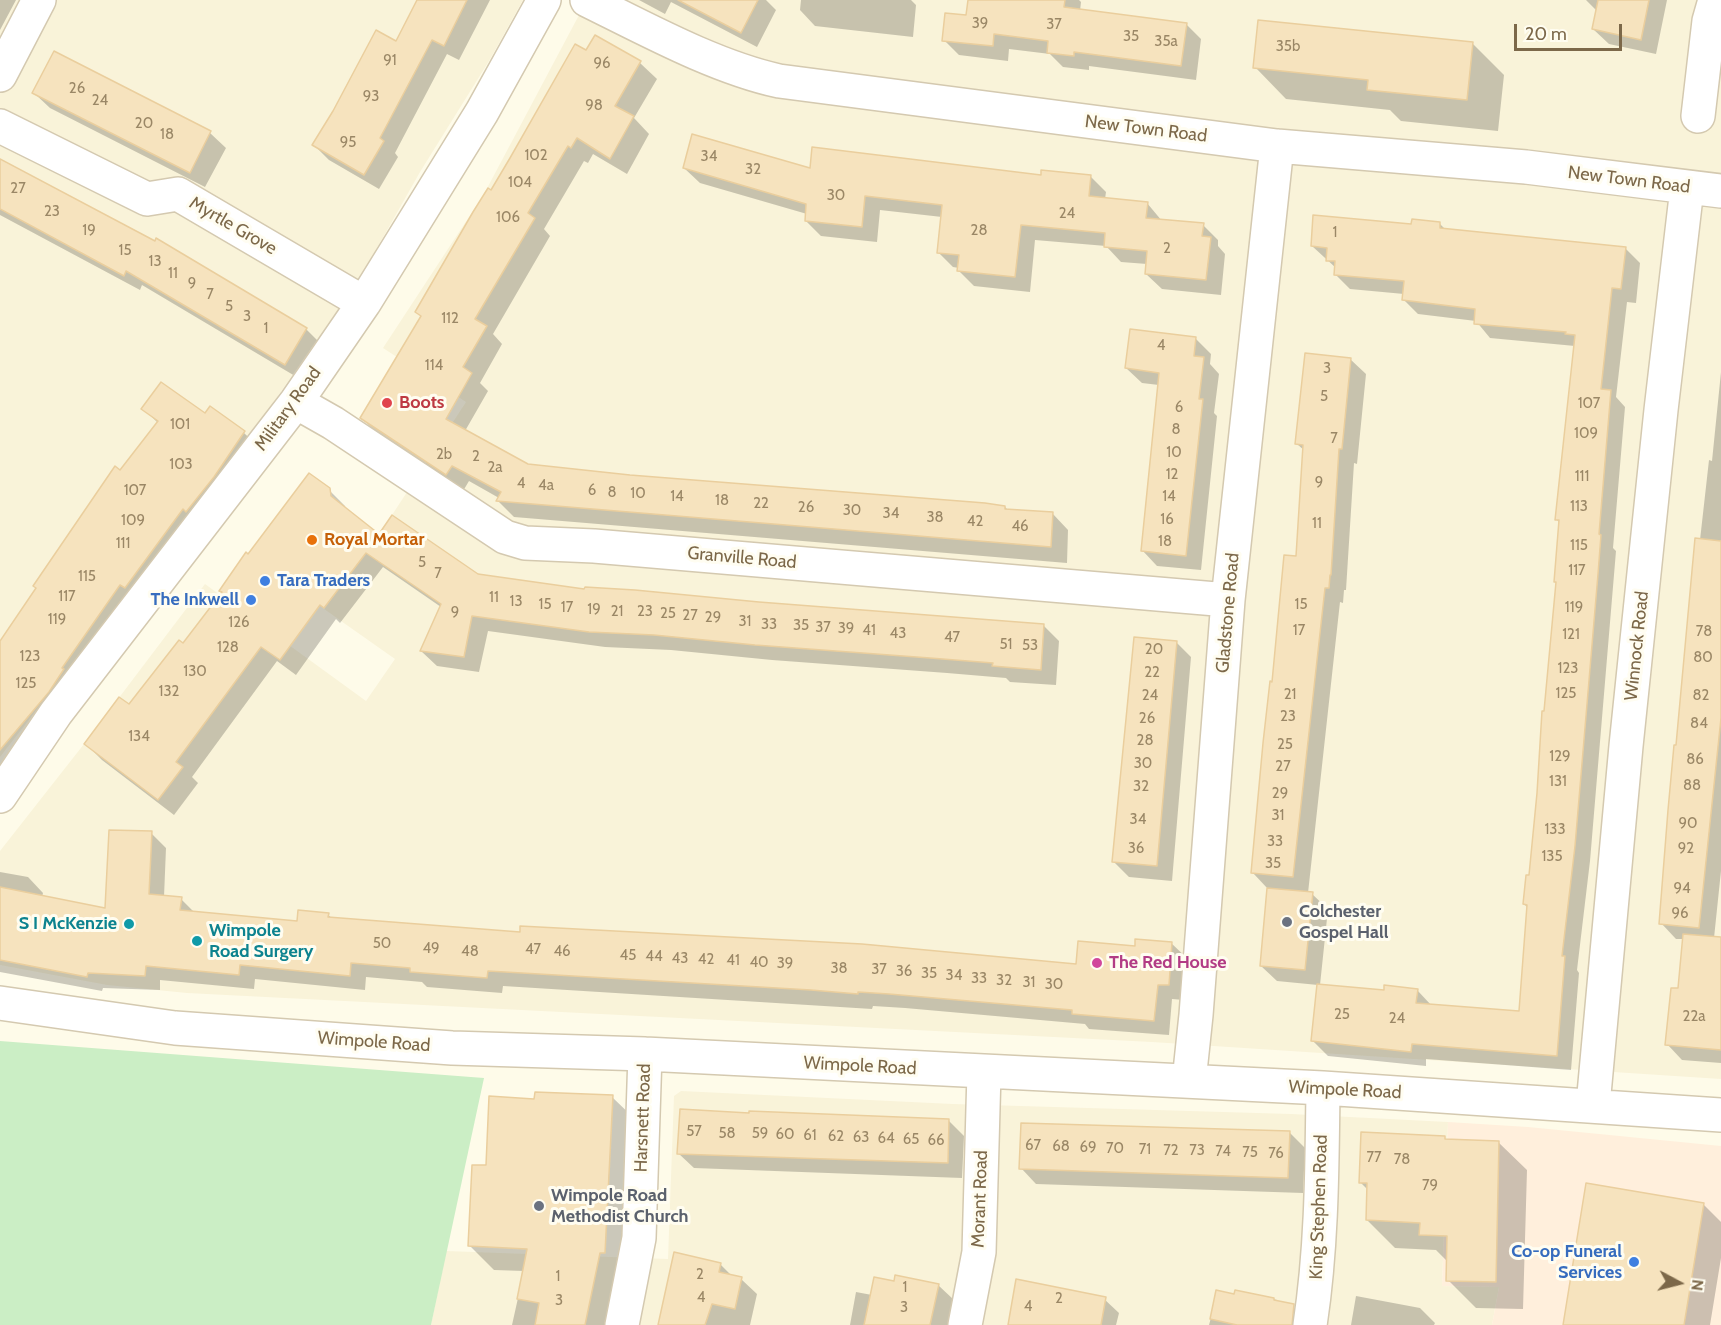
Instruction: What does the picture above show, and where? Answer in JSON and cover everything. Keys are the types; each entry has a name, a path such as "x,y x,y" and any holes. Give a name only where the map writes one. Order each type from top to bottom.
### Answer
{"street":[{"path":"0,75 39,0"},
{"name":"Military Road","path":"0,796 56,714 296,402 364,303 482,112 544,0"},
{"name":"New Town Road","path":"587,0 720,63 779,81 1277,146 1526,167 1721,191"},
{"path":"1698,116 1709,21 1715,0"},
{"name":"Myrtle Grove","path":"0,126 147,199 178,194 364,303"},
{"name":"Gladstone Road","path":"1189,1081 1228,600 1277,146"},
{"name":"Winnock Road","path":"1593,1105 1636,653 1687,188"},
{"name":"Granville Road","path":"296,402 333,423 505,537 525,543 594,546 1228,600"},
{"name":"Wimpole Road","path":"0,1003 175,1028 452,1048 645,1054 1323,1088 1721,1115"},
{"name":"Harsnett Road","path":"622,1325 639,1238 645,1054"},
{"name":"Morant Road","path":"965,1325 979,1252 984,1072"},
{"name":"King Stephen Road","path":"1310,1325 1321,1224 1323,1088"}],"shaded area":[{"path":"0,0 523,0 489,61 420,172 360,278 255,429 0,757"},
{"path":"587,0 1721,0 1721,1079 1152,1042 187,993 107,985 0,965 0,851 205,584 366,701 395,659 324,609 392,515 466,402 383,348 484,194"},
{"path":"681,1091 953,1104 1291,1114 1448,1122 1442,1286 1499,1287 1492,1325 431,1325 446,1251 668,1259 674,1096"},
{"path":"1448,1122 1528,1127 1721,1146 1721,1325 1492,1325 1499,1287 1442,1286"}],"green space":[{"path":"0,1041 484,1078 431,1325 0,1325"}],"building":[{"path":"417,0 467,0 444,46 432,40 380,138 384,141 364,175 312,145 333,111 376,30 396,41"},
{"path":"678,0 758,0 741,33"},
{"path":"968,0 1065,0 1064,7 1187,23 1181,66 1074,52 1074,56 1047,53 1048,41 994,34 993,46 942,41 945,13 966,15"},
{"path":"1598,0 1649,0 1641,40 1592,29"},
{"path":"1258,20 1473,42 1467,100 1367,90 1368,80 1253,68"},
{"path":"595,35 641,61 615,106 634,116 610,159 577,138 571,148 568,146 528,213 535,218 475,319 487,326 463,367 472,373 446,419 528,464 630,475 985,503 1005,506 1005,509 1053,512 1051,547 496,501 501,492 452,466 446,475 360,418 421,316 415,312 473,212 488,188 491,190 575,44 586,50"},
{"path":"54,51 211,131 190,173 32,93"},
{"path":"692,134 810,168 812,147 1041,175 1041,170 1091,175 1089,196 1148,202 1146,218 1204,223 1202,236 1211,237 1206,280 1145,274 1147,251 1104,247 1105,233 1021,225 1015,277 957,271 959,255 937,253 942,205 865,196 862,227 805,221 806,204 683,168"},
{"path":"0,159 155,241 156,238 307,328 285,365 126,271 124,276 0,209"},
{"path":"1313,215 1411,224 1412,219 1440,222 1440,228 1626,247 1621,289 1612,288 1601,389 1611,390 1575,846 1562,956 1565,956 1557,1056 1412,1044 1411,1052 1311,1041 1317,984 1384,990 1384,985 1418,989 1416,1003 1519,1011 1527,905 1523,904 1526,875 1529,875 1537,793 1542,711 1544,711 1556,582 1554,582 1559,520 1555,520 1575,335 1565,334 1566,332 1474,324 1475,309 1402,300 1404,281 1334,275 1335,261 1326,261 1327,248 1311,246"},
{"path":"1130,329 1196,337 1194,356 1204,357 1199,399 1203,399 1186,556 1141,551 1159,373 1125,368"},
{"path":"1305,353 1351,358 1342,449 1339,449 1331,575 1329,588 1325,588 1293,877 1251,873 1284,555 1296,556 1303,445 1295,444"},
{"path":"161,382 205,413 210,406 245,431 214,477 186,512 183,509 125,588 120,585 62,668 64,669 49,692 0,750 0,641 36,588 33,586 115,466 120,470 158,421 141,409"},
{"path":"309,473 330,488 331,496 379,534 392,515 478,574 584,589 585,587 635,590 1044,624 1041,670 992,666 993,663 654,635 589,632 472,616 464,657 420,651 441,604 366,553 324,608 320,605 280,660 261,647 176,762 183,767 158,800 84,744 119,697 129,704 179,640 183,643 222,592 219,591 246,552 248,554"},
{"path":"1695,538 1721,541 1721,718 1699,928 1659,924"},
{"path":"1134,637 1177,641 1157,866 1112,862"},
{"path":"109,830 152,831 149,894 182,897 180,910 297,921 298,910 329,913 328,917 520,932 520,926 862,944 1076,964 1078,941 1135,946 1135,939 1172,942 1169,985 1158,985 1154,1021 1072,1014 1072,1010 889,994 488,971 487,978 410,972 410,968 351,963 350,976 240,965 239,975 146,966 145,976 88,973 87,977 0,960 0,887 105,908"},
{"name":"Colchester Gospel Hall","path":"1267,888 1313,892 1305,970 1260,966"},
{"path":"1683,934 1721,937 1721,1050 1665,1045 1671,988 1678,988"},
{"name":"Wimpole Road Methodist Church","path":"535,1092 613,1095 605,1253 600,1253 585,1325 535,1325 539,1303 517,1299 527,1249 468,1246 472,1165 486,1165 489,1096 534,1099"},
{"path":"680,1109 949,1119 948,1163 677,1154"},
{"path":"1021,1123 1290,1131 1288,1178 1019,1169"},
{"path":"1361,1132 1499,1141 1496,1282 1446,1281 1447,1236 1419,1235 1420,1223 1366,1220 1367,1183 1359,1183"},
{"name":"Co-op Funeral Services","path":"1586,1183 1704,1203 1684,1325 1563,1325"},
{"path":"674,1252 721,1263 719,1272 742,1277 735,1309 712,1304 705,1325 658,1325"},
{"path":"895,1275 939,1284 930,1325 864,1325 874,1277 894,1281"},
{"path":"1016,1279 1106,1297 1101,1325 1008,1325"},
{"path":"1216,1290 1234,1294 1235,1290 1294,1304 1292,1325 1237,1325 1210,1319"}],"place":[{"name":"Boots","path":"387,403"},
{"name":"Royal Mortar","path":"312,540"},
{"name":"Tara Traders","path":"265,581"},
{"name":"The Inkwell","path":"251,600"},
{"name":"Colchester Gospel Hall","path":"1287,922"},
{"name":"S I McKenzie","path":"129,924"},
{"name":"Wimpole Road Surgery","path":"197,941"},
{"name":"The Red House","path":"1097,963"},
{"name":"Wimpole Road Methodist Church","path":"539,1206"},
{"name":"Co-op Funeral Services","path":"1634,1262"}]}
